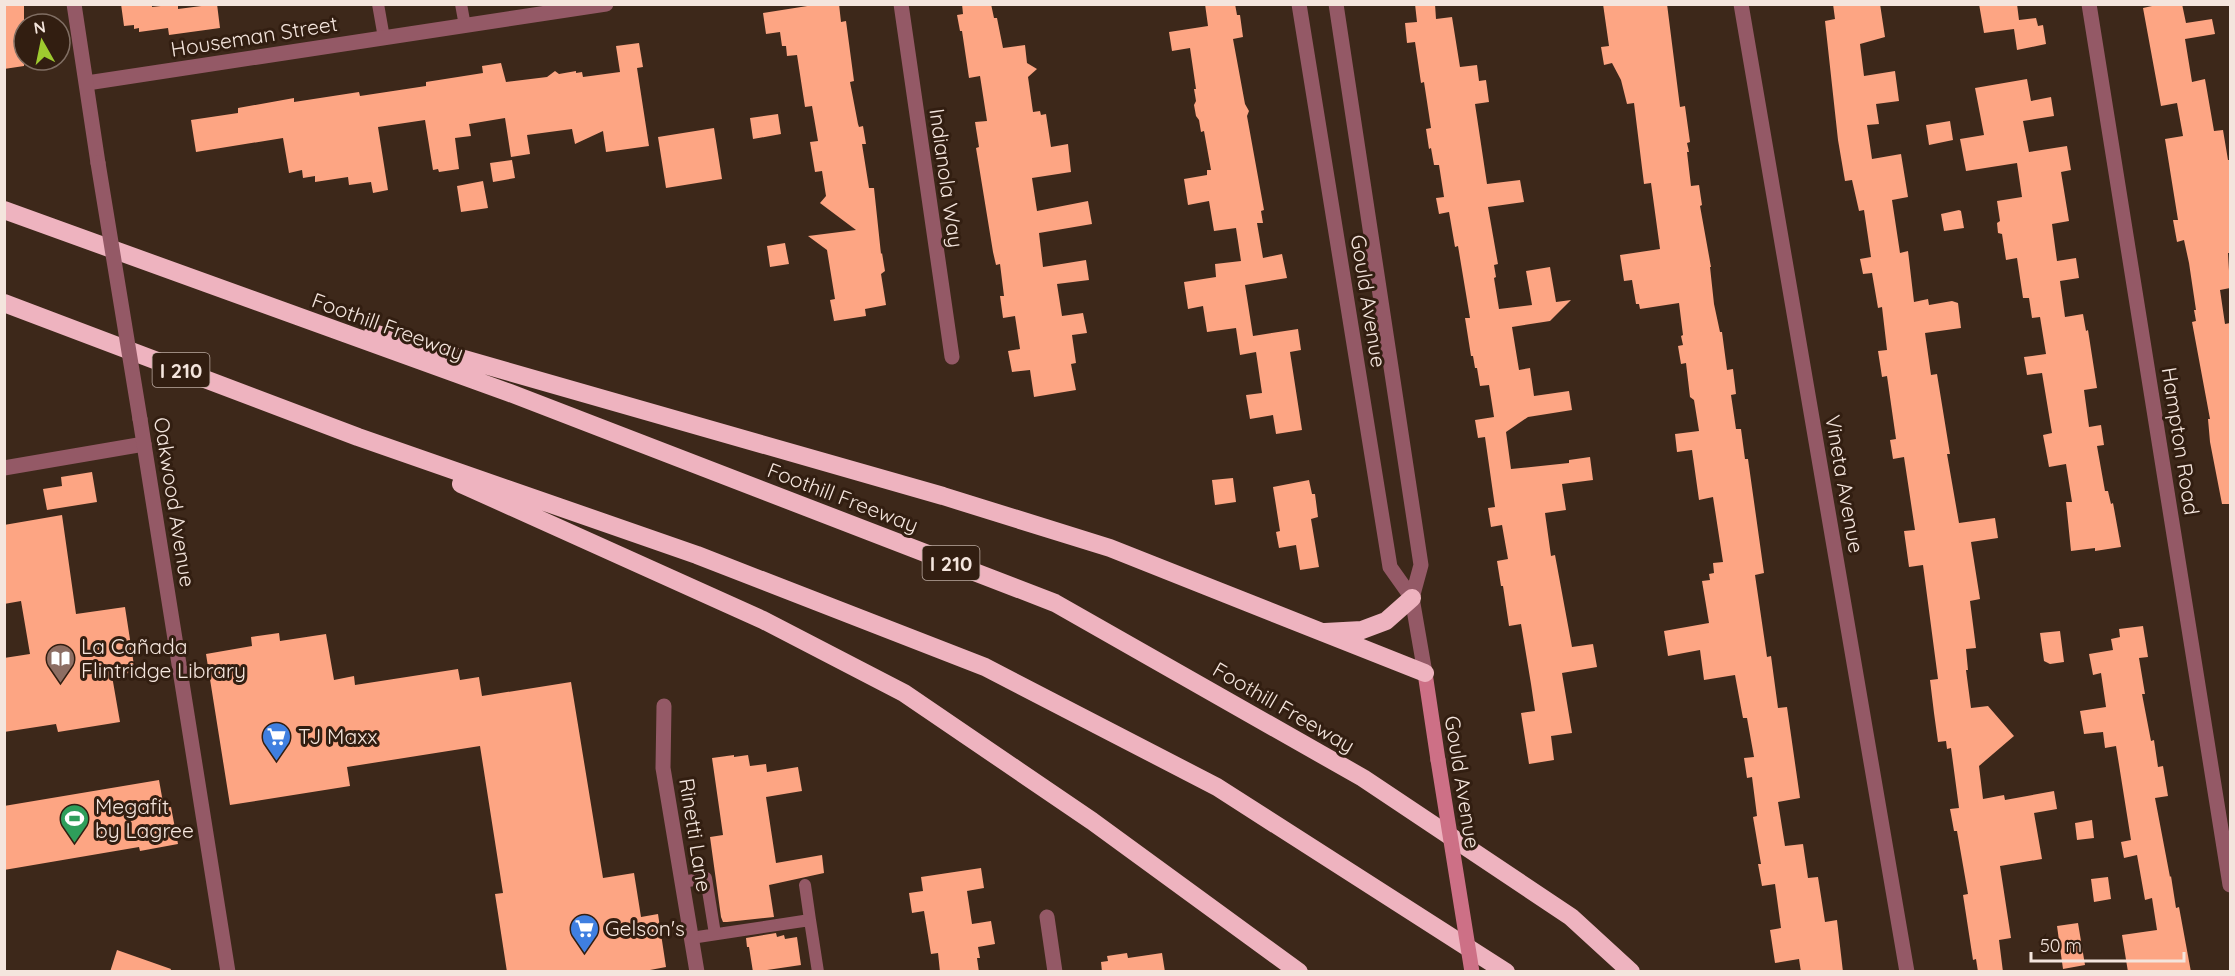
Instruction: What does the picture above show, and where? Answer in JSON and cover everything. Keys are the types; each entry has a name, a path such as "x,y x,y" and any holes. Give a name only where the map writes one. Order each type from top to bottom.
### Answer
{"highway":[{"name":"Foothill Freeway","path":"4,210 510,393 1055,603 1363,778 1571,917 1631,972"},
{"path":"205,284 943,496 1110,548 1425,673"},
{"name":"I 210","path":"4,303 358,437 698,555 985,667 1217,787 1506,972"},
{"path":"358,437 763,621 903,693 1092,821 1299,972"},
{"path":"1319,632 1362,630 1386,621 1412,598"}],"main road":[{"name":"Gould Avenue","path":"1425,673 1472,972"}],"street":[{"name":"Oakwood Avenue","path":"74,4 228,972"},
{"name":"Houseman Street","path":"87,83 606,4"},
{"name":"Indianola Way","path":"901,4 952,357"},
{"name":"Gould Avenue","path":"1299,4 1390,567 1412,598"},
{"name":"Gould Avenue","path":"1336,4 1421,565 1412,598 1425,673"},
{"name":"Vineta Avenue","path":"1741,4 1907,972"},
{"name":"Hampton Road","path":"2089,4 2227,838 2230,885"},
{"path":"4,468 144,444"},
{"name":"Rinetti Lane","path":"664,706 663,768 697,972"},
{"path":"1047,917 1055,972"}],"lane":[{"path":"378,4 384,38"},
{"path":"461,4 465,26"},
{"path":"682,882 706,878 715,934"},
{"path":"805,885 818,972"},
{"path":"691,938 810,920"}],"building":[{"path":"4,4 24,4 24,12 12,12 12,68 4,69"},
{"path":"121,4 152,4 152,7 178,4 178,9 217,4 220,28 169,35 168,28 139,32 139,28 134,29 134,25 124,26"},
{"path":"820,4 839,4 841,22 846,21 854,81 850,82 858,124 859,127 863,126 866,144 862,144 869,188 874,188 885,271 881,274 886,305 865,309 866,316 834,321 830,300 835,299 827,250 808,236 856,230 820,203 826,196 822,171 815,172 810,142 818,141 812,106 805,107 797,55 787,56 786,46 782,46 780,32 766,34 763,13"},
{"path":"962,4 991,4 994,18 997,18 1003,48 1025,45 1027,63 1037,69 1028,77 1033,112 1040,111 1041,115 1046,114 1051,147 1068,144 1071,172 1032,178 1037,211 1088,201 1092,224 1039,233 1043,267 1086,260 1089,280 1057,284 1062,316 1083,313 1087,333 1072,335 1076,363 1071,364 1076,390 1034,397 1030,370 1012,372 1008,351 1020,349 1015,316 1003,318 1000,296 1004,296 1000,264 996,265 993,252 976,148 979,147 975,122 987,121 980,76 969,78 962,31 960,31 957,15 963,14"},
{"path":"1205,4 1235,4 1237,15 1240,15 1243,37 1233,39 1245,104 1249,111 1247,116 1264,210 1261,211 1263,223 1257,223 1263,258 1282,254 1287,278 1245,285 1253,336 1298,329 1301,350 1290,352 1302,430 1276,434 1273,415 1250,419 1246,395 1262,393 1256,352 1240,355 1236,328 1207,332 1203,306 1188,309 1184,282 1216,277 1215,264 1241,261 1236,228 1214,231 1209,201 1188,205 1184,179 1207,175 1207,170 1211,170 1204,131 1201,132 1194,105 1196,101 1194,89 1196,89 1190,48 1172,51 1169,32 1208,26"},
{"path":"1415,4 1435,4 1436,19 1452,17 1460,67 1477,65 1479,81 1486,80 1489,102 1475,104 1487,184 1520,180 1524,202 1488,207 1498,264 1494,265 1496,277 1494,278 1499,309 1532,305 1526,271 1550,267 1556,302 1571,300 1550,321 1512,327 1519,370 1530,368 1534,396 1569,391 1572,410 1528,417 1506,432 1511,469 1569,463 1569,460 1590,457 1593,480 1562,484 1566,510 1545,513 1551,556 1555,555 1572,647 1593,644 1597,667 1562,673 1572,733 1551,736 1554,760 1529,764 1521,713 1535,711 1531,684 1521,624 1509,626 1497,561 1508,559 1502,525 1491,527 1488,508 1495,507 1485,437 1478,438 1475,420 1494,417 1489,385 1480,386 1477,368 1471,356 1465,318 1470,318 1458,246 1455,247 1449,212 1439,214 1436,198 1444,197 1439,165 1434,165 1431,148 1429,149 1426,129 1431,128 1424,82 1421,83 1415,42 1407,43 1405,23 1417,22"},
{"path":"1603,4 1667,4 1680,107 1685,106 1690,142 1687,143 1689,152 1687,152 1691,186 1699,185 1714,304 1720,332 1722,332 1727,370 1733,369 1736,394 1731,395 1736,429 1741,429 1745,459 1748,459 1764,573 1755,575 1767,657 1771,656 1778,708 1787,707 1800,798 1778,802 1785,846 1803,844 1808,878 1818,877 1825,922 1837,920 1843,972 1801,972 1799,959 1775,963 1770,930 1781,928 1775,884 1762,886 1758,864 1761,864 1753,817 1757,816 1752,777 1747,778 1744,758 1754,757 1747,718 1743,718 1735,675 1704,680 1700,650 1668,656 1664,631 1709,623 1702,581 1710,580 1709,574 1714,573 1713,563 1723,562 1713,497 1699,500 1692,450 1677,452 1675,434 1699,431 1694,400 1690,397 1686,363 1681,364 1678,346 1683,345 1679,303 1640,309 1639,304 1636,304 1632,280 1624,281 1620,255 1660,249 1651,183 1644,184 1634,103 1627,104 1621,80 1612,63 1604,65 1601,47 1609,46"},
{"path":"1833,4 1880,4 1885,37 1860,44 1864,76 1895,71 1899,101 1876,104 1879,124 1867,125 1872,159 1901,154 1908,197 1892,200 1900,253 1908,251 1914,302 1928,299 1929,305 1952,301 1958,303 1961,328 1925,333 1931,375 1937,374 1959,523 1995,518 1998,538 1971,542 1980,599 1970,601 1976,648 1966,649 1968,670 1966,670 1971,708 1988,706 2014,736 1979,766 1983,799 2004,795 2005,800 2054,791 2057,809 2034,813 2042,859 2000,866 2011,938 1999,940 2003,972 1978,972 1976,959 1973,960 1963,895 1968,894 1957,831 1954,831 1950,809 1959,808 1951,748 1947,749 1946,741 1938,742 1934,713 1930,680 1938,679 1923,565 1909,567 1904,531 1915,530 1904,457 1893,459 1890,440 1896,439 1887,376 1882,377 1878,351 1887,350 1882,307 1878,308 1872,273 1863,274 1860,259 1871,257 1864,210 1859,211 1852,180 1845,181 1838,140 1825,21 1835,19"},
{"path":"1979,4 2017,4 2019,20 2036,18 2038,26 2043,25 2046,44 2017,50 2014,29 1984,33"},
{"path":"2152,4 2182,4 2186,23 2212,19 2215,34 2185,39 2192,82 2205,79 2214,131 2223,130 2228,160 2230,160 2230,253 2228,253 2230,288 2220,290 2225,324 2230,323 2230,504 2222,504 2210,442 2208,419 2210,419 2192,322 2196,321 2194,310 2196,310 2189,263 2184,240 2177,242 2173,220 2178,220 2165,139 2183,136 2177,103 2161,106 2143,8 2152,6"},
{"path":"639,43 643,67 637,68 649,146 606,152 603,131 575,144 572,129 527,135 530,154 511,157 505,118 469,124 471,136 455,138 459,169 439,172 438,169 433,170 425,120 378,127 388,190 373,193 371,182 349,185 348,177 315,182 315,176 303,178 302,170 289,173 283,138 196,152 191,120 238,113 238,108 294,98 294,102 359,92 360,96 426,86 426,82 483,73 482,66 501,63 506,82 547,77 555,71 559,74 582,72 583,77 620,72 616,46"},
{"path":"2027,79 2031,101 2051,97 2054,116 2023,121 2029,152 2067,146 2071,170 2061,172 2069,221 2052,224 2057,261 2076,258 2079,278 2060,281 2065,317 2083,314 2086,331 2088,330 2097,388 2084,390 2089,427 2101,425 2104,445 2097,446 2105,491 2108,491 2111,504 2113,503 2121,547 2095,551 2095,548 2071,551 2066,502 2072,502 2066,464 2049,467 2043,435 2052,433 2042,373 2027,375 2024,357 2046,354 2040,317 2032,318 2029,298 2023,298 2017,258 2006,260 2002,234 1998,233 1997,223 2000,221 1997,201 2022,197 2017,163 1966,171 1960,139 1984,135 1975,88"},
{"path":"778,114 781,134 753,139 750,118"},
{"path":"1950,121 1953,140 1929,145 1926,125"},
{"path":"714,128 722,179 666,188 658,137"},
{"path":"512,160 515,178 493,182 490,163"},
{"path":"483,181 488,208 461,212 457,186"},
{"path":"1959,210 1964,228 1944,231 1941,214"},
{"path":"785,243 789,264 770,267 767,246"},
{"path":"92,472 97,502 47,510 43,489 62,486 61,477"},
{"path":"1233,478 1236,502 1215,505 1212,480"},
{"path":"1309,480 1312,494 1315,494 1318,517 1311,519 1319,567 1300,570 1296,545 1279,548 1276,532 1280,531 1273,487"},
{"path":"62,515 76,614 125,607 135,672 112,676 120,722 58,732 56,724 4,732 4,658 30,654 21,601 4,604 4,525"},
{"path":"2143,626 2148,657 2139,658 2145,694 2142,694 2151,741 2154,740 2158,767 2163,766 2168,796 2155,798 2191,972 2128,972 2122,935 2157,930 2152,898 2145,900 2137,855 2124,858 2121,842 2131,840 2116,746 2105,748 2103,732 2084,734 2080,711 2106,707 2101,673 2093,675 2089,654 2113,650 2111,639 2120,637 2119,629"},
{"path":"2060,631 2064,662 2050,664 2044,661 2040,633"},
{"path":"279,633 280,641 326,634 334,680 354,676 355,685 458,669 460,680 479,677 482,696 571,682 603,878 634,873 641,917 658,914 666,967 650,970 650,972 507,972 495,894 503,893 480,746 347,767 350,786 230,805 206,654 252,646 251,637"},
{"path":"734,755 734,757 748,755 750,766 766,764 767,772 798,767 802,791 766,797 776,863 822,855 824,873 769,885 774,917 723,922 710,837 723,835 712,758"},
{"path":"159,780 164,808 171,807 178,844 140,851 139,847 4,870 4,806"},
{"path":"2092,820 2094,838 2077,840 2075,823"},
{"path":"981,868 984,888 967,891 972,924 991,921 995,944 978,947 979,972 940,972 938,953 931,954 924,911 912,913 909,893 923,891 921,877"},
{"path":"2108,877 2111,899 2094,902 2091,879"},
{"path":"2078,923 2085,965 2063,969 2057,926"},
{"path":"776,933 777,937 784,935 785,939 797,937 801,965 753,972 746,938"},
{"path":"117,950 171,969 170,972 110,972"},
{"path":"1127,953 1128,958 1162,953 1165,972 1102,972 1101,962 1108,961 1107,956"}],"place":[{"name":"La Cañada Flintridge Library","path":"60,684"},
{"name":"TJ Maxx","path":"277,762"},
{"name":"Megafit by Lagree","path":"74,844"},
{"name":"Gelson's","path":"584,954"}]}
